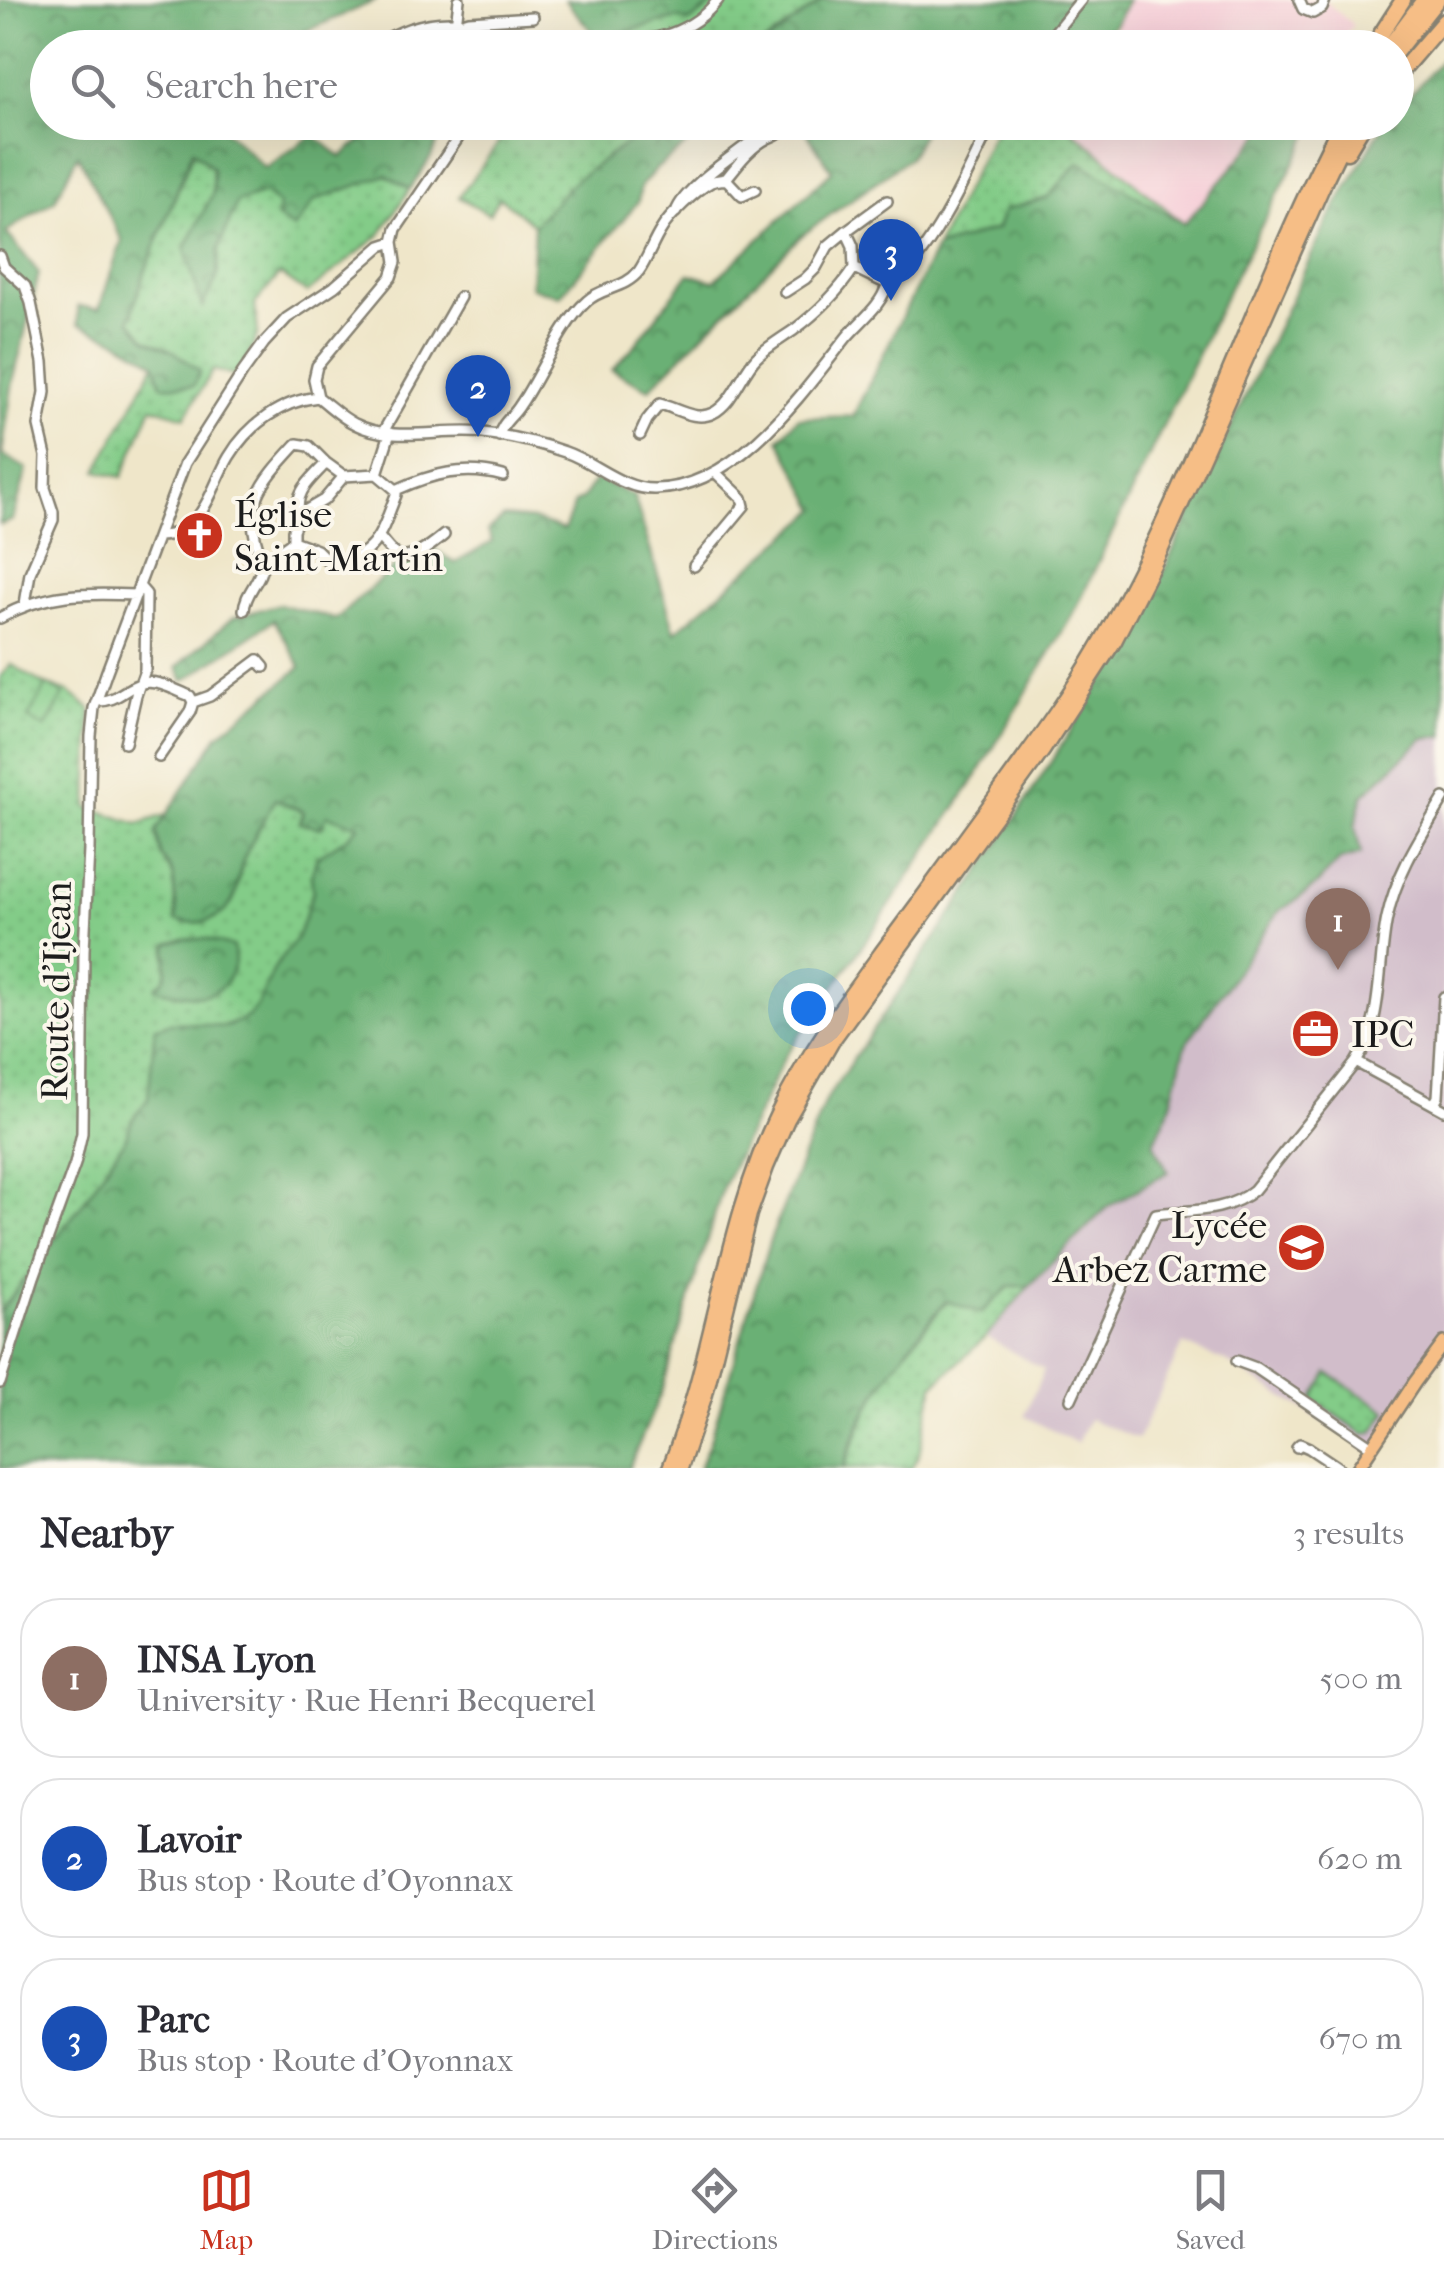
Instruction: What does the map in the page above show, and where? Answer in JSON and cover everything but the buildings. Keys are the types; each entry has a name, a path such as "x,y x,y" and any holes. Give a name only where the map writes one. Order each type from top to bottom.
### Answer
{"highway":[{"path":"1384,30 1403,0"},
{"path":"1402,30 1424,0"},
{"path":"1414,30 1438,0"},
{"path":"1414,56 1444,22"},
{"path":"1281,254 1325,140"},
{"path":"670,1468 696,1392 740,1212 780,1111 846,1004 1032,747 1098,648 1154,541 1334,140"},
{"path":"680,1468 706,1394 749,1214 792,1108 833,1039 1050,740 1114,640 1161,549 1345,140"},
{"path":"1302,231 1355,140"}],"main road":[{"path":"1358,1468 1444,1343"}],"street":[{"path":"456,30 459,0"},
{"path":"681,30 718,0"},
{"path":"1057,30 1081,0"},
{"path":"1299,0 1304,10 1312,12 1322,8 1325,0"},
{"path":"403,30 446,22 533,17"},
{"path":"457,140 396,228 396,262 390,276 317,366 314,380 318,397 351,423 387,433 468,432 499,436 565,452 644,488 674,487 716,473 743,452 800,396 876,306 887,284"},
{"path":"676,212 679,202 754,140"},
{"path":"499,436 582,305 591,297 619,287 639,271 662,227 676,212 712,182 726,179 747,154 767,140"},
{"path":"854,268 887,284 899,280 950,208 983,140"},
{"path":"726,179 742,196 755,190"},
{"path":"785,292 816,268 828,246 886,200"},
{"path":"640,436 660,404 691,415 714,413 755,359 820,309 854,268 853,246 846,230"},
{"name":"Route d'Ijean","path":"0,1383 75,1164 82,1133 90,736 96,701 185,463 243,372 287,318 334,287 381,246 393,242"},
{"path":"0,256 4,268 25,286 43,362 45,392 39,426 46,456 45,488 53,520 30,573 25,604"},
{"path":"377,474 387,433 460,297"},
{"path":"159,536 170,535 196,520 235,448 264,418 300,399 318,397"},
{"path":"244,610 263,569 254,521 256,499 266,478 300,443 344,476 377,474 396,490"},
{"path":"300,514 296,506 298,495 326,463"},
{"path":"396,490 438,474 468,470 503,476"},
{"path":"694,566 744,506 742,498 716,473"},
{"path":"293,541 300,514 324,500 344,476"},
{"path":"293,541 317,550 337,565 371,547 379,537 396,490"},
{"path":"379,537 397,556 403,557 444,536"},
{"path":"263,562 293,541"},
{"path":"0,618 25,604 86,593 138,590 146,594 146,651 125,742"},
{"path":"192,702 210,696 258,660 264,667"},
{"path":"96,701 106,702 141,683 190,696 190,712 159,757"},
{"path":"1071,1398 1156,1214 1220,1208 1247,1196 1356,1062 1374,1022 1382,944 1394,891 1444,798"},
{"path":"1439,1107 1444,996"},
{"path":"1356,1062 1439,1107"},
{"path":"1238,1360 1256,1368 1372,1447"},
{"path":"1296,1447 1300,1444 1309,1448 1339,1468"}],"shaded area":[{"path":"1128,0 1324,0 1353,25 1349,30 1116,30 1115,25"},
{"path":"1084,140 1256,140 1184,224"},
{"path":"1444,736 1444,1353 1373,1455 1226,1362 1183,1344 1138,1439 1089,1419 1077,1443 1024,1416 1044,1370 986,1337 1029,1286 1107,1207 1168,1172 1154,1143 1169,1110 1186,1044 1279,910 1316,885 1340,860 1363,795 1424,738"}],"green space":[{"path":"0,0 377,0 309,30 30,30 30,140 236,140 265,168 306,140 319,140 341,157 360,140 438,140 410,189 386,175 315,200 294,229 277,218 279,205 264,193 237,202 219,248 217,278 202,307 185,249 213,193 213,169 193,150 130,320 146,339 175,352 200,371 194,386 161,385 155,363 78,324 78,306 99,309 122,240 78,155 55,200 6,232 39,273 12,387 2,454 27,469 13,520 0,525"},
{"path":"565,0 719,0 689,22 677,18 632,30 590,30"},
{"path":"719,0 823,0 782,30 632,30 677,18 689,22"},
{"path":"823,0 1128,0 1109,30 783,30"},
{"path":"1444,57 1444,736 1424,738 1363,795 1355,826 1361,854 1340,860 1316,885 1279,911 1186,1044 1169,1110 1154,1143 1168,1172 1107,1207 1029,1286 1010,1286 981,1313 946,1301 873,1400 844,1468 699,1468 769,1243 825,1101 1000,842 1140,621 1326,224 1374,140 1414,140 1414,91"},
{"path":"501,140 632,140 574,181 534,225 499,197 489,214 459,197"},
{"path":"631,140 693,140 641,186 638,202 560,296 531,287 534,225 574,181"},
{"path":"811,140 919,140 909,158 801,236 649,389 612,370 689,274 714,281 832,171"},
{"path":"990,140 1084,140 1184,224 1047,198 1004,210 997,229 936,248"},
{"path":"1256,140 1306,140 1230,286 1076,609 976,777 785,1056 723,1187 662,1390 629,1468 0,1468 0,1312 82,1204 148,1099 155,1028 169,1023 225,1027 248,1017 275,967 298,936 313,892 311,876 317,857 359,826 327,815 321,828 300,823 303,811 275,799 241,865 231,904 211,920 175,920 173,874 161,855 156,831 218,735 301,667 274,620 184,681 177,667 232,618 279,604 336,619 404,558 427,544 455,563 492,542 488,531 504,517 534,520 564,530 575,503 596,478 634,496 675,632 817,510 779,439 798,418 853,416 936,248 997,229 1004,210 1047,198 1079,162 1184,224"},
{"path":"194,150 212,169 213,193 185,249 202,306 217,278 219,248 237,202 264,193 279,205 315,200 386,175 410,189 379,236 307,293 280,274 255,304 258,333 240,376 213,370 185,417 152,407 122,477 97,471 155,363 175,352 146,339 130,320 144,274"},
{"path":"11,664 40,682 69,692 91,709 88,807 138,824 169,814 156,831 161,855 173,874 176,920 207,921 227,909 237,891 245,855 275,798 304,811 300,822 327,815 360,825 317,857 311,876 313,891 298,936 275,967 248,1017 225,1027 169,1023 155,1028 148,1099 82,1205 0,1312 0,677"},
{"path":"47,685 64,695 45,728 28,718"},
{"path":"206,939 233,947 233,969 215,992 196,996 156,989 165,977 168,944"},
{"path":"1010,1286 1029,1286 986,1337 934,1385 919,1454 911,1468 844,1468 870,1403 889,1371 947,1301"},
{"path":"1328,1373 1387,1411 1373,1432 1364,1434 1313,1399"}],"place":[{"name":"Parc","path":"891,301"},
{"name":"Lavoir","path":"478,437"},
{"name":"Église Saint-Martin","path":"199,536"},
{"name":"INSA Lyon","path":"1338,970"},
{"name":"IPC","path":"1316,1034"},
{"name":"Lycée Arbez Carme","path":"1302,1247"}]}
